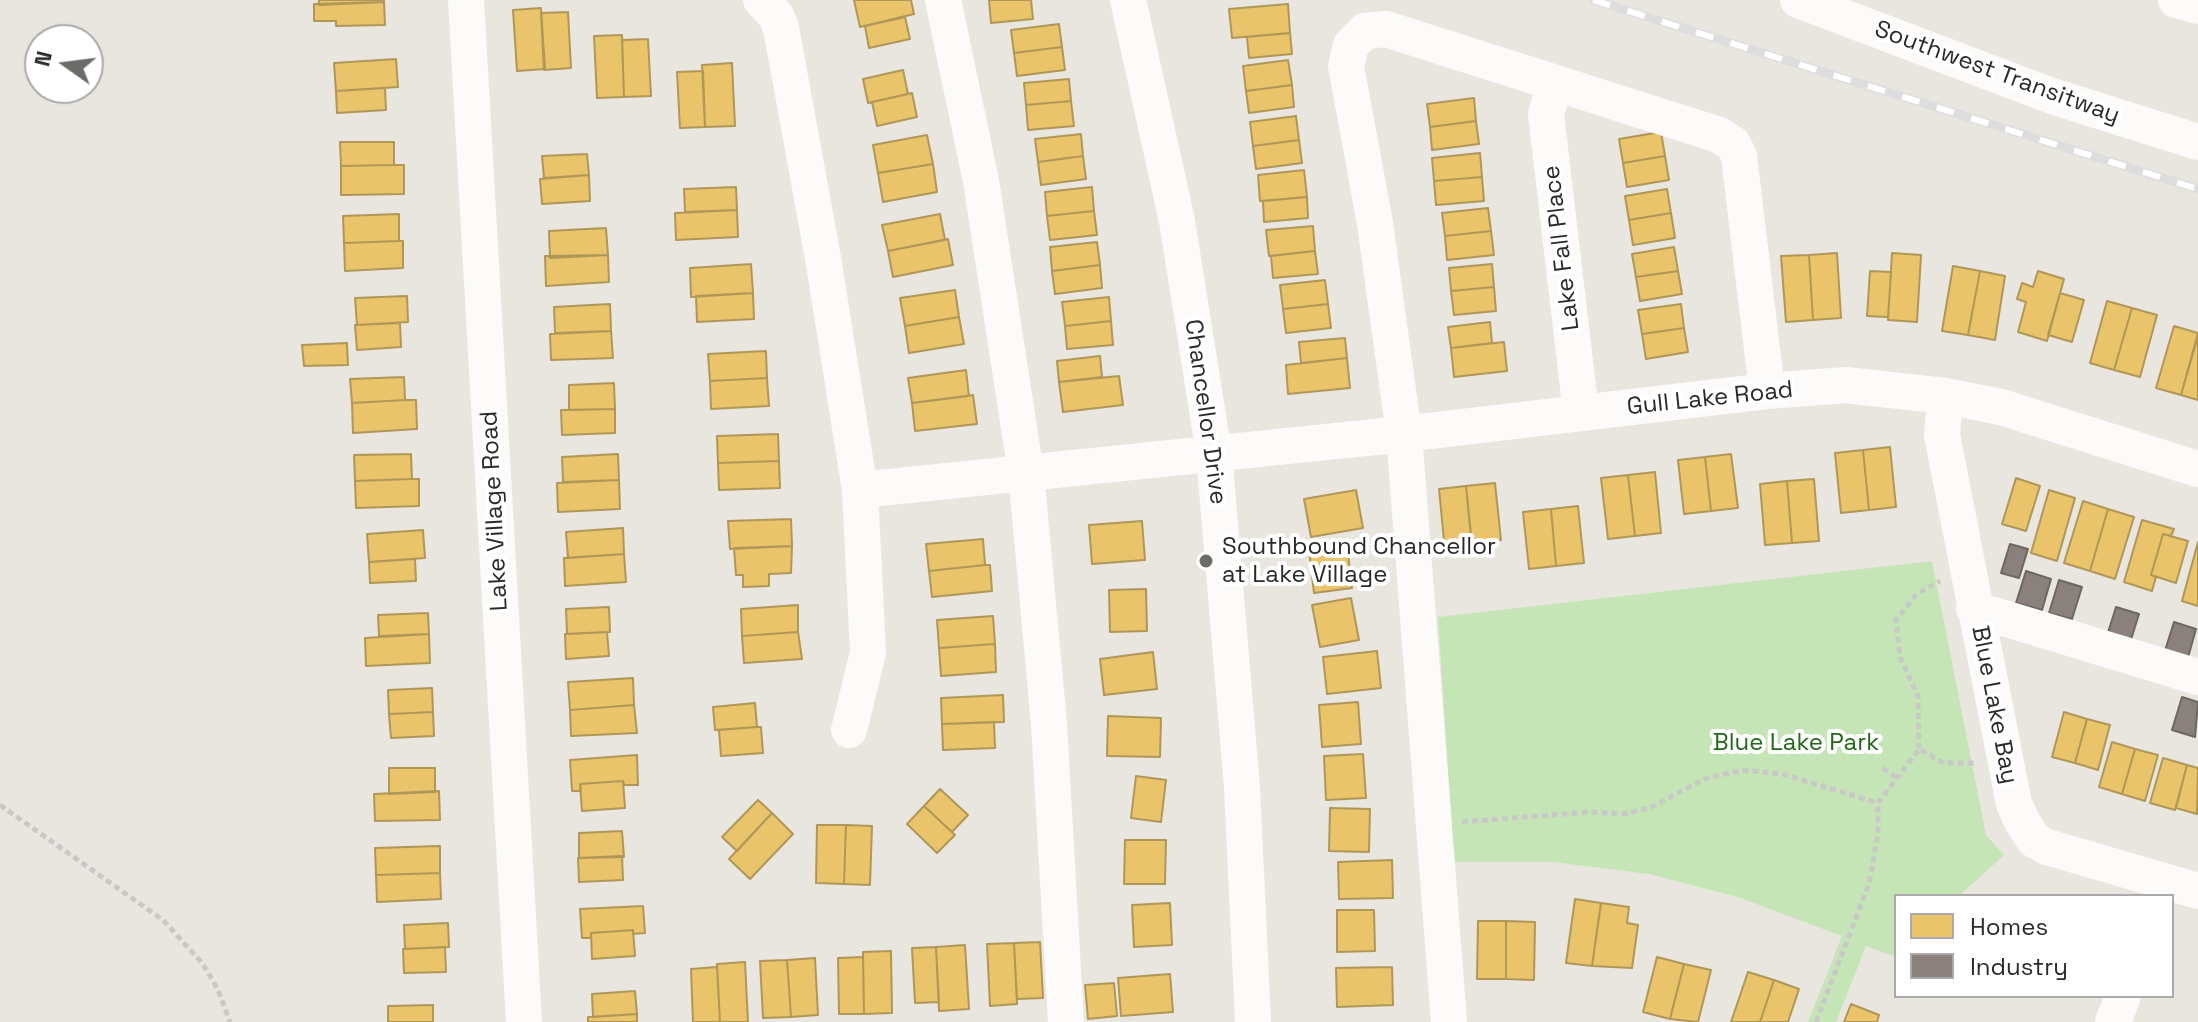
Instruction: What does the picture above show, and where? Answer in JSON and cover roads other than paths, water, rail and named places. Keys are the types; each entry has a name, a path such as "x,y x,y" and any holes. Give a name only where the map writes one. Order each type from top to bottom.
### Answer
{"street":[{"name":"Lake Village Road","path":"466,0 524,1022"},
{"path":"761,0 776,16 781,28 823,258 860,490 868,653 849,730"},
{"path":"943,0 981,181 1026,473 1049,724 1066,1022"},
{"name":"Chancellor Drive","path":"1128,0 1177,221 1214,454 1242,787 1253,1022"},
{"name":"Southwest Transitway","path":"1798,0 2052,96 2198,142"},
{"path":"2176,0 2198,6"},
{"path":"1449,1022 1404,434 1375,223 1346,66 1351,45 1365,31 1386,29 1719,135 1733,144 1739,156 1767,391"},
{"name":"Lake Fall Place","path":"1555,84 1546,114 1581,413"},
{"name":"Gull Lake Road","path":"1214,454 1767,391 1846,385 1945,396 2001,407 2198,469"},
{"name":"Blue Lake Bay","path":"1945,396 1942,435 2014,804 2034,840 2175,890"},
{"path":"860,490 1214,454"},
{"path":"1974,609 2198,677"},
{"path":"2113,1022 2122,998"}],"railway":[{"path":"1593,0 2198,189"}],"place":[{"name":"Southbound Chancellor at Lake Village","path":"1206,561"}],"park label":[{"name":"Blue Lake Park","path":"1796,743"}]}
